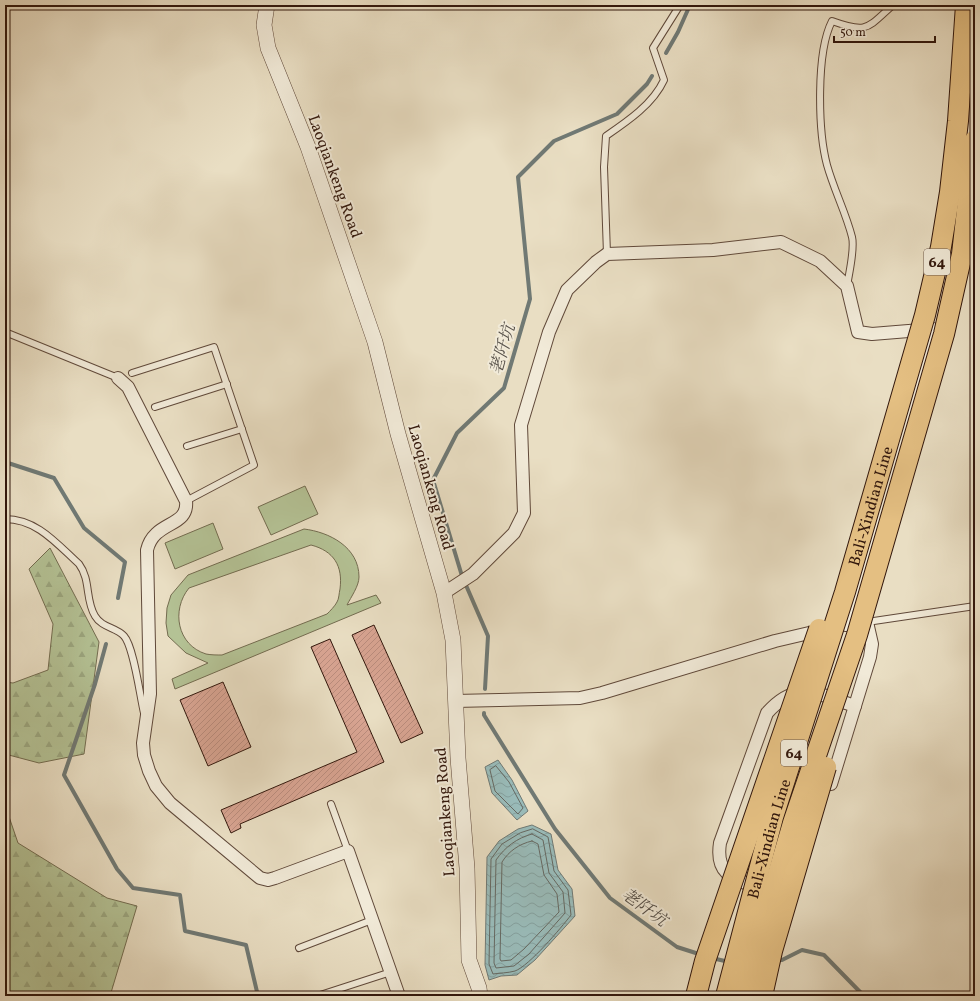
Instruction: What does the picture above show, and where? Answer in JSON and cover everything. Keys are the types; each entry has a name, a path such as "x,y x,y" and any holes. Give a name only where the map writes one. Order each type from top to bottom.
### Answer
{"highway":[{"name":"Bali-Xindian Line","path":"726,996 773,817 845,592 921,331 941,247 950,192 957,129 966,5"},
{"name":"Bali-Xindian Line","path":"745,996 757,946 793,823 857,627 944,334 962,254 975,140"},
{"path":"696,996 710,946 829,602 868,511"},
{"path":"762,996 772,951 828,758 857,627"}],"street":[{"name":"Laoqiankeng Road","path":"267,5 264,25 268,48 308,147 375,342 398,434 450,589 455,701 467,868 469,960 479,988 480,996"},
{"path":"450,589 471,575 514,533 524,513 521,425 549,332 567,290 596,262 607,254 712,250 781,242 820,261 848,286 858,332 872,334 933,329 857,627"},
{"path":"118,378 128,387 186,501 187,507 180,519 158,531 149,543 147,550 150,694 143,742 144,755 156,786 170,803 246,868 260,878 268,880 275,878 348,851 399,996"},
{"path":"455,701 580,698 602,694 775,641 857,627"},
{"path":"855,706 804,691 790,693 778,701 767,713 720,843 718,853 720,863 730,878 777,894 793,889 799,883 855,706 870,657 872,644 857,627"},
{"path":"735,996 762,890"}],"lane":[{"path":"607,254 604,167 606,136 629,120 658,93 664,80 653,48 680,5"},
{"path":"848,286 852,239 827,164 821,112 821,69 828,29 832,21 853,29 868,27 893,5"},
{"path":"5,332 118,378"},
{"path":"132,373 214,347 254,465 186,501"},
{"path":"155,407 227,384"},
{"path":"187,446 242,429"},
{"path":"5,519 13,519 35,526 84,570 90,605 95,616 105,626 122,634 129,645 146,724"},
{"path":"857,627 975,606"},
{"path":"331,804 348,851"},
{"path":"299,948 372,920"},
{"path":"317,996 391,972"}],"green space":[{"path":"305,486 318,514 271,535 258,507"},
{"path":"213,523 223,549 175,569 165,543"},
{"path":"304,529 323,534 341,543 354,557 358,566 359,580 347,605 376,595 381,603 175,689 172,679 208,663 186,653 168,636 166,623 167,608 171,595 188,575","holes":["311,545 331,555 338,567 341,581 338,599 327,614 222,655 206,654 196,649 183,635 180,626 180,606 183,597 189,588"]},
{"path":"5,540 7,540 9,563 5,564"},
{"path":"50,548 99,642 84,754 39,763 5,754 5,682 13,683 48,670 53,624 29,569"},
{"path":"5,805 18,843 107,898 137,906 110,996 5,996"}],"water":[{"path":"498,760 512,780 528,811 517,820 492,793 485,767"},
{"path":"532,825 551,834 558,870 572,889 575,916 535,960 517,975 501,976 489,980 485,965 487,857 499,841 518,829"}],"building":[{"path":"374,625 423,733 401,743 352,635"},
{"path":"330,639 384,762 240,824 241,828 231,833 221,810 357,752 311,647"},
{"path":"223,682 251,747 208,766 180,700"}],"waterway":[{"name":"荖阡坑","path":"666,53 678,32 690,5"},
{"name":"荖阡坑","path":"485,689 488,636 462,576 433,480 457,433 504,388 530,299 518,177 554,141 617,114 647,84 652,76"},
{"path":"5,462 54,478 84,528 125,562 118,598"},
{"path":"106,644 95,684 64,775 117,869 133,888 180,895 185,931 246,945 258,996"},
{"name":"荖阡坑","path":"484,713 555,829 610,898 677,947 702,955"},
{"name":"荖阡坑","path":"775,960 782,960 802,950 824,955 864,996"},
{"name":"荖阡坑","path":"712,958 729,962"}]}
